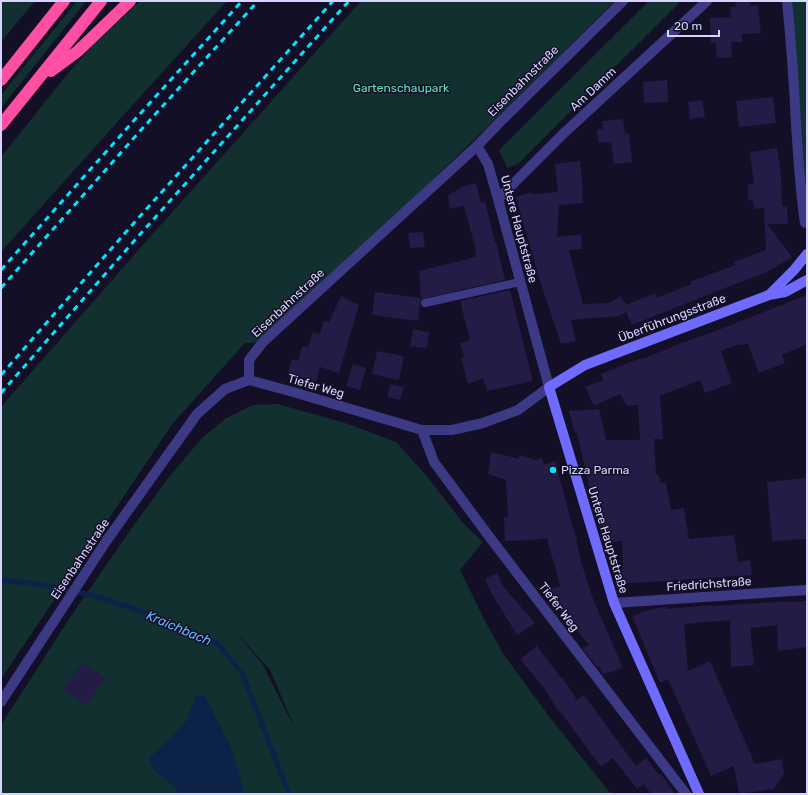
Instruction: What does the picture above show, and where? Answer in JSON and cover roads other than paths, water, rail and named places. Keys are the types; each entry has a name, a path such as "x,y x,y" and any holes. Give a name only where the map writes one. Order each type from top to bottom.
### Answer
{"highway":[{"path":"1,80 64,1"},
{"path":"1,125 101,1"},
{"path":"35,82 78,51 130,1"}],"main road":[{"path":"769,295 794,270 807,254"},
{"name":"Überführungsstraße","path":"549,387 585,365 769,295 785,292 807,280"},
{"name":"Untere Hauptstraße","path":"549,387 614,603 699,794"}],"street":[{"name":"Eisenbahnstraße","path":"1,702 107,540 197,414 225,390 249,380 249,360 263,342 477,146 623,1"},
{"name":"Am Damm","path":"498,199 563,134 707,1"},
{"path":"787,1 792,54 797,143 805,223"},
{"name":"Untere Hauptstraße","path":"477,146 488,164 549,387"},
{"name":"Tiefer Weg","path":"249,380 422,430 452,430 483,423 518,410 549,387"},
{"name":"Tiefer Weg","path":"422,430 434,462 491,540 686,794"},
{"name":"Friedrichstraße","path":"614,603 807,590"}],"lane":[{"path":"425,303 520,282"}],"water":[{"path":"196,696 205,696 232,749 245,794 178,794 178,791 168,781 154,771 149,758 173,736 187,720"}],"waterway":[{"name":"Kraichbach","path":"1,580 46,585 95,596 144,612 217,643 242,673 289,794"}],"railway":[{"path":"1,270 242,1"},
{"path":"1,288 258,1"},
{"path":"1,375 125,233 333,1"},
{"path":"1,393 135,240 349,1"}],"place":[{"name":"Pizza Parma","path":"553,470"}],"park label":[{"name":"Gartenschaupark","path":"401,88"}]}
